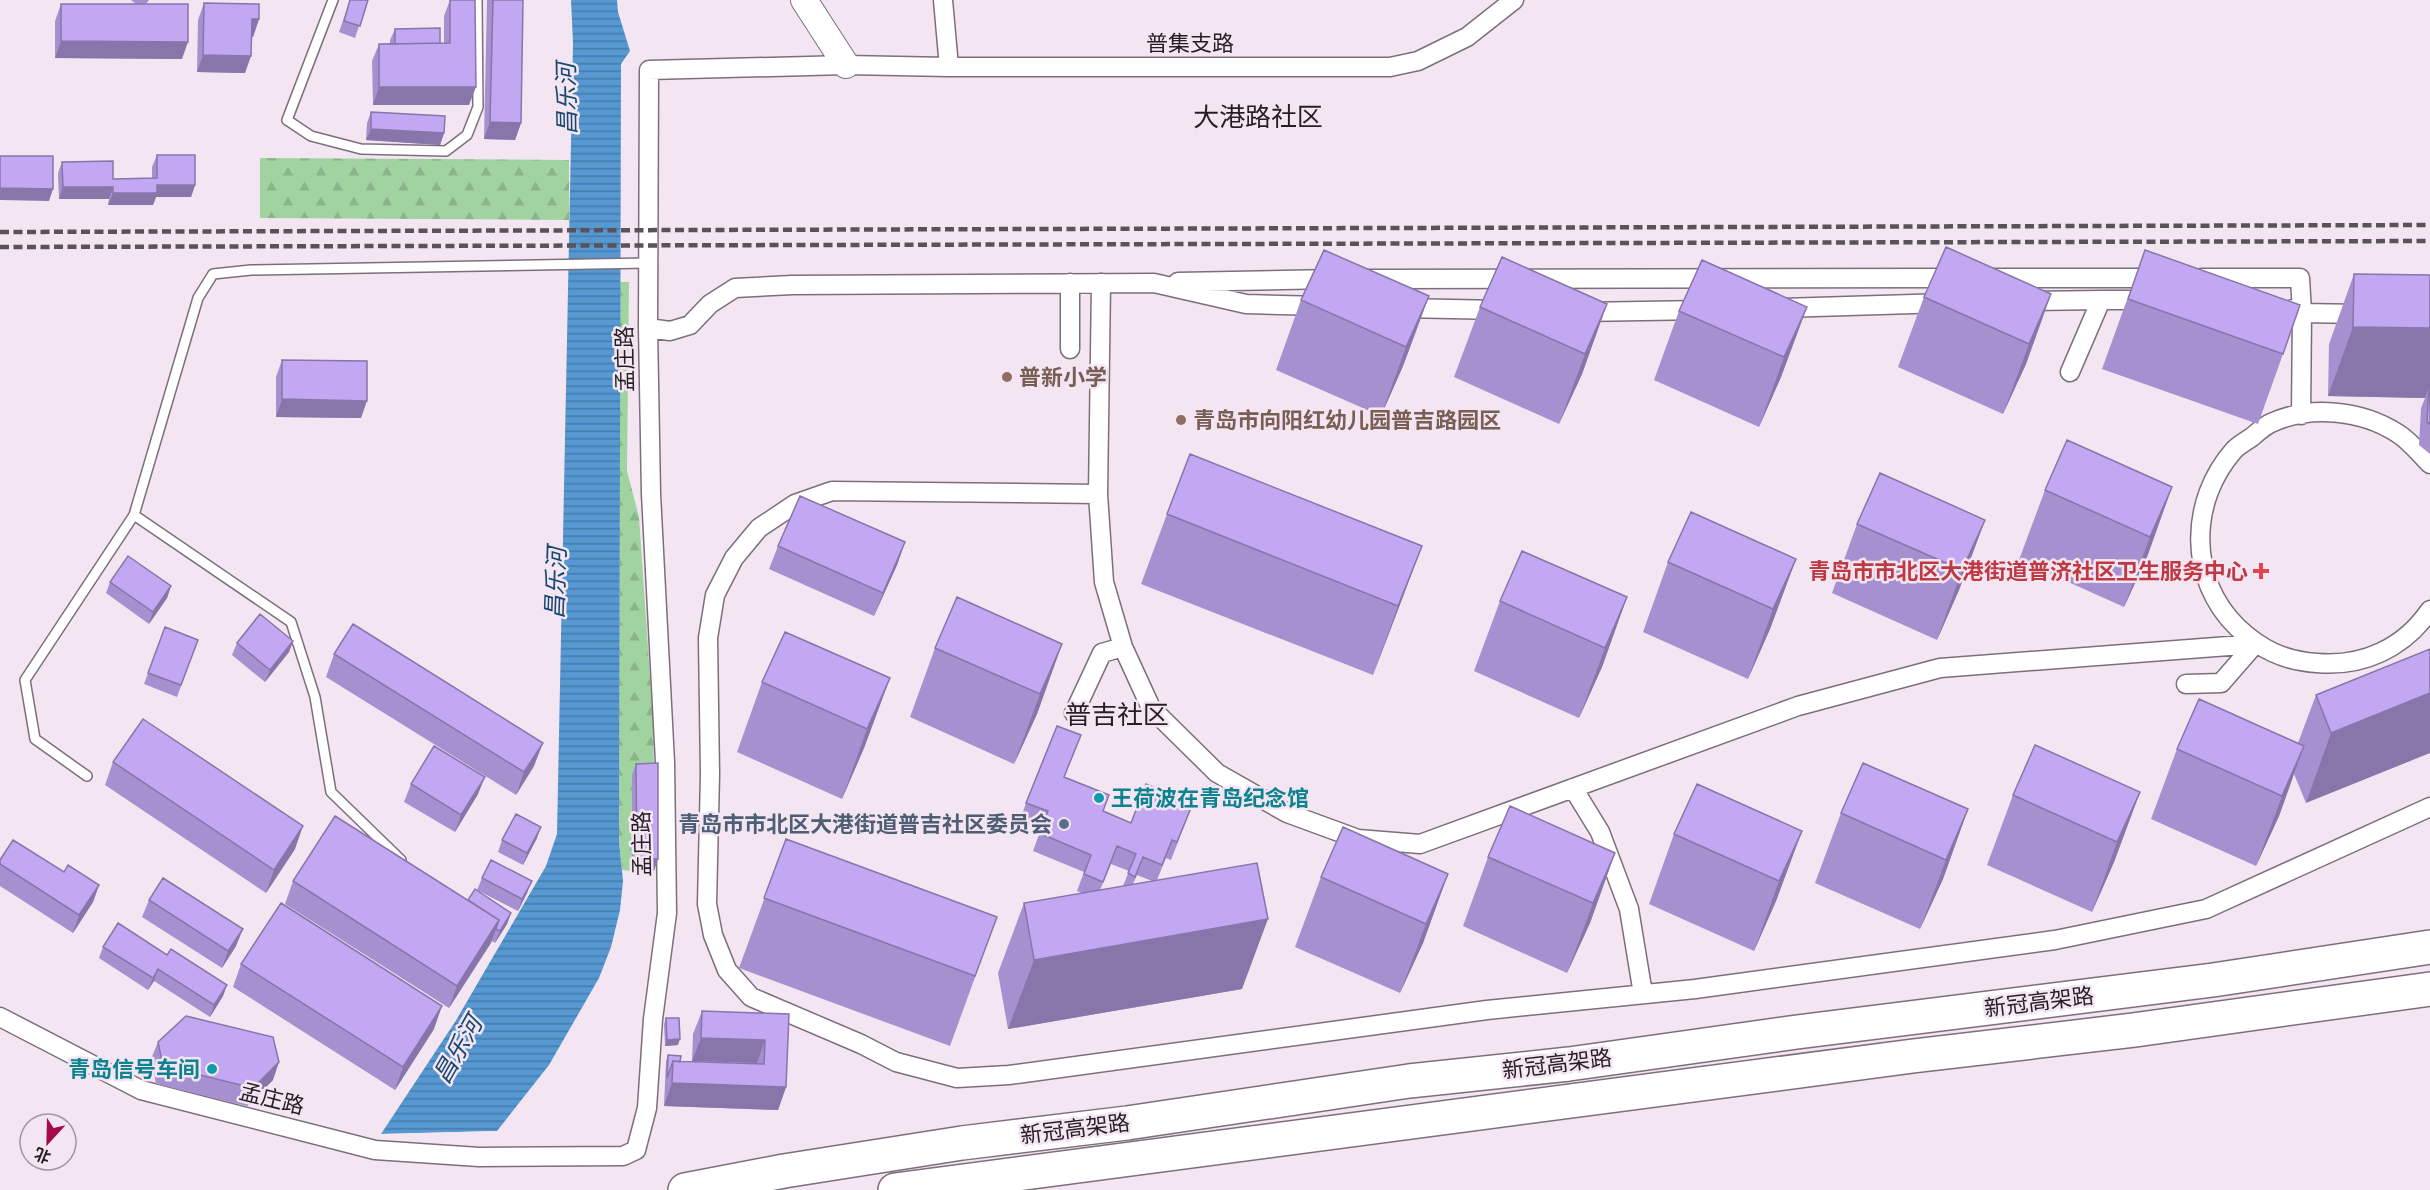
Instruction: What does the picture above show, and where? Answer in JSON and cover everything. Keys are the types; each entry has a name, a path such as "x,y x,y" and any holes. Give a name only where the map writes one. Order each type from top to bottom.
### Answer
{"highway":[{"name":"新冠高架路","path":"685,1190 784,1171 962,1143 1127,1123 1409,1081 1580,1063 1797,1032 2213,980 2430,947"},
{"name":"新冠高架路","path":"895,1190 1913,1056 2134,1030 2430,989"}],"street":[{"path":"804,0 846,64"},
{"path":"943,0 949,67"},
{"name":"普集支路","path":"846,64 949,67 1389,67 1418,61 1467,37 1514,0"},
{"name":"孟庄路","path":"0,1017 141,1090 375,1150 479,1157 623,1156 636,1150 647,1108 653,1019 667,913 665,762 651,494 648,328 649,70 846,64"},
{"path":"648,328 670,332 690,325 710,304 735,288 792,285 1154,283 1246,279 2301,278 2301,415"},
{"path":"1070,283 1070,349"},
{"path":"1101,283 1098,494 1104,582 1123,647 1151,708 1217,773 1287,813 1358,838 1420,844 1798,706 1940,668 2255,644"},
{"path":"1154,283 1246,304 1342,306"},
{"path":"2272,299 2302,313 2383,314"},
{"path":"2070,372 2101,300"},
{"path":"2008,301 2170,300"},
{"path":"1759,309 1960,303"},
{"path":"1378,307 1522,311"},
{"path":"1558,312 1724,310"},
{"path":"2430,464 2398,433 2357,415 2313,412 2270,423 2234,449 2210,486 2199,529 2204,573 2223,613 2255,644 2295,662 2340,665 2382,653 2418,627 2430,612"},
{"path":"1098,494 832,491 795,504 759,528 734,558 715,595 708,638 710,774 707,904 713,935 727,970 751,997 861,1044 896,1062 957,1078 1009,1075 1476,1011 1695,989 2055,940 2206,909 2430,807"},
{"path":"2186,684 2221,683 2255,644"},
{"path":"1074,713 1102,653 1123,647"},
{"path":"1573,788 1600,832 1629,909 1643,994"}],"lane":[{"path":"333,0 287,120 311,136 361,149 446,151 467,135 478,107 477,0"},
{"path":"87,776 36,739 24,680 134,515 198,298 213,274 251,270 648,263"},
{"path":"134,515 291,622 315,697 331,792 407,867"}],"green space":[{"path":"260,158 569,160 569,220 260,218"},
{"path":"620,282 629,282 627,471 639,517 653,720 654,775 632,776 632,871 622,870 619,842"}],"water":[{"name":"昌乐河","path":"571,0 617,0 618,12 630,51 621,64 619,842 623,881 620,910 611,947 599,978 549,1065 497,1131 381,1134 455,1022 546,866 557,834 573,43"}],"pier":[{"path":"497,1131 496,1134 379,1136 381,1134"}],"building":[{"path":"350,0 368,0 360,26 344,21"},
{"path":"450,0 475,0 476,87 379,87 379,44 450,43"},
{"path":"493,0 523,0 521,123 490,122"},
{"path":"204,3 259,4 259,19 252,19 251,56 203,55"},
{"path":"61,4 188,4 188,42 61,41"},
{"path":"440,28 440,43 395,44 395,29"},
{"path":"371,112 445,116 444,133 371,129"},
{"path":"157,155 195,155 195,185 157,185 157,193 113,193 113,187 63,187 62,162 113,161 113,179 157,178"},
{"path":"0,156 53,156 53,189 0,188"},
{"path":"1946,247 2051,294 2029,344 1924,297"},
{"path":"1324,250 1429,296 1406,347 1301,300"},
{"path":"2145,250 2300,305 2283,354 2128,299"},
{"path":"1502,257 1607,304 1585,354 1480,307"},
{"path":"1702,260 1807,307 1784,357 1679,311"},
{"path":"2354,274 2430,275 2430,328 2353,327"},
{"path":"282,360 367,361 367,401 282,399"},
{"path":"2430,385 2430,424 2427,422"},
{"path":"2067,440 2172,487 2150,537 2045,490"},
{"path":"1190,454 1422,546 1398,606 1167,514"},
{"path":"1880,473 1985,520 1962,570 1857,524"},
{"path":"800,496 905,542 883,593 778,546"},
{"path":"1691,512 1796,559 1773,609 1668,562"},
{"path":"1522,551 1627,597 1605,648 1500,601"},
{"path":"128,556 171,586 153,612 110,582"},
{"path":"957,597 1062,644 1040,694 935,648"},
{"path":"260,614 293,641 270,670 237,643"},
{"path":"353,624 543,743 524,772 334,654"},
{"path":"165,627 198,640 181,685 148,673"},
{"path":"785,632 890,678 867,729 762,682"},
{"path":"2430,649 2430,693 2331,733 2316,695"},
{"path":"2199,699 2304,746 2282,796 2177,749"},
{"path":"143,719 303,826 274,870 113,762"},
{"name":"青岛市市北区大港街道普吉社区委员会","path":"1057,726 1081,735 1064,777 1109,795 1103,811 1131,823 1146,784 1193,803 1177,842 1172,840 1162,865 1143,857 1135,877 1128,873 1136,854 1117,846 1103,882 1084,874 1091,855 1039,833 1048,811 1026,803"},
{"path":"2035,745 2140,792 2117,842 2013,795"},
{"path":"434,746 485,777 461,815 411,784"},
{"path":"658,763 658,859 637,859 636,764"},
{"path":"1863,763 1968,809 1946,860 1841,813"},
{"path":"1697,784 1802,831 1779,881 1674,834"},
{"path":"1510,806 1615,853 1593,903 1488,857"},
{"path":"516,814 541,827 527,853 502,840"},
{"path":"335,816 499,920 457,986 293,881"},
{"path":"1343,827 1448,874 1426,924 1321,877"},
{"path":"786,839 997,917 975,976 764,898"},
{"path":"13,840 64,872 68,865 99,885 79,915 0,864 0,860"},
{"path":"491,860 532,881 522,899 482,878"},
{"path":"1257,863 1268,919 1034,960 1024,903"},
{"path":"163,878 243,929 228,951 149,900"},
{"path":"475,889 511,913 500,931 496,929 499,920 468,900"},
{"path":"281,903 442,1006 403,1067 241,964"},
{"path":"118,923 167,955 171,949 227,985 214,1005 158,969 153,978 103,947"},
{"path":"702,1011 789,1014 786,1087 672,1083 673,1061 764,1064 765,1040 701,1038"},
{"name":"青岛信号车间","path":"186,1016 273,1037 279,1062 253,1088 163,1066 158,1042"},
{"path":"666,1018 679,1018 680,1039 667,1040"},
{"path":"668,1055 681,1056 680,1062 673,1061 667,1078"}],"railway":[{"path":"0,232 2430,225"},
{"path":"0,247 2430,241"}],"place":[{"name":"普新小学","path":"1007,377"},
{"name":"青岛市向阳红幼儿园普吉路园区","path":"1181,420"},
{"name":"青岛市市北区大港街道普济社区卫生服务中心","path":"2261,571"},
{"name":"王荷波在青岛纪念馆","path":"1099,798"},
{"name":"青岛市市北区大港街道普吉社区委员会","path":"1064,824"},
{"name":"青岛信号车间","path":"212,1069"}],"district":[{"name":"大港路社区","path":"1258,118"},
{"name":"普吉社区","path":"1117,716"}]}
